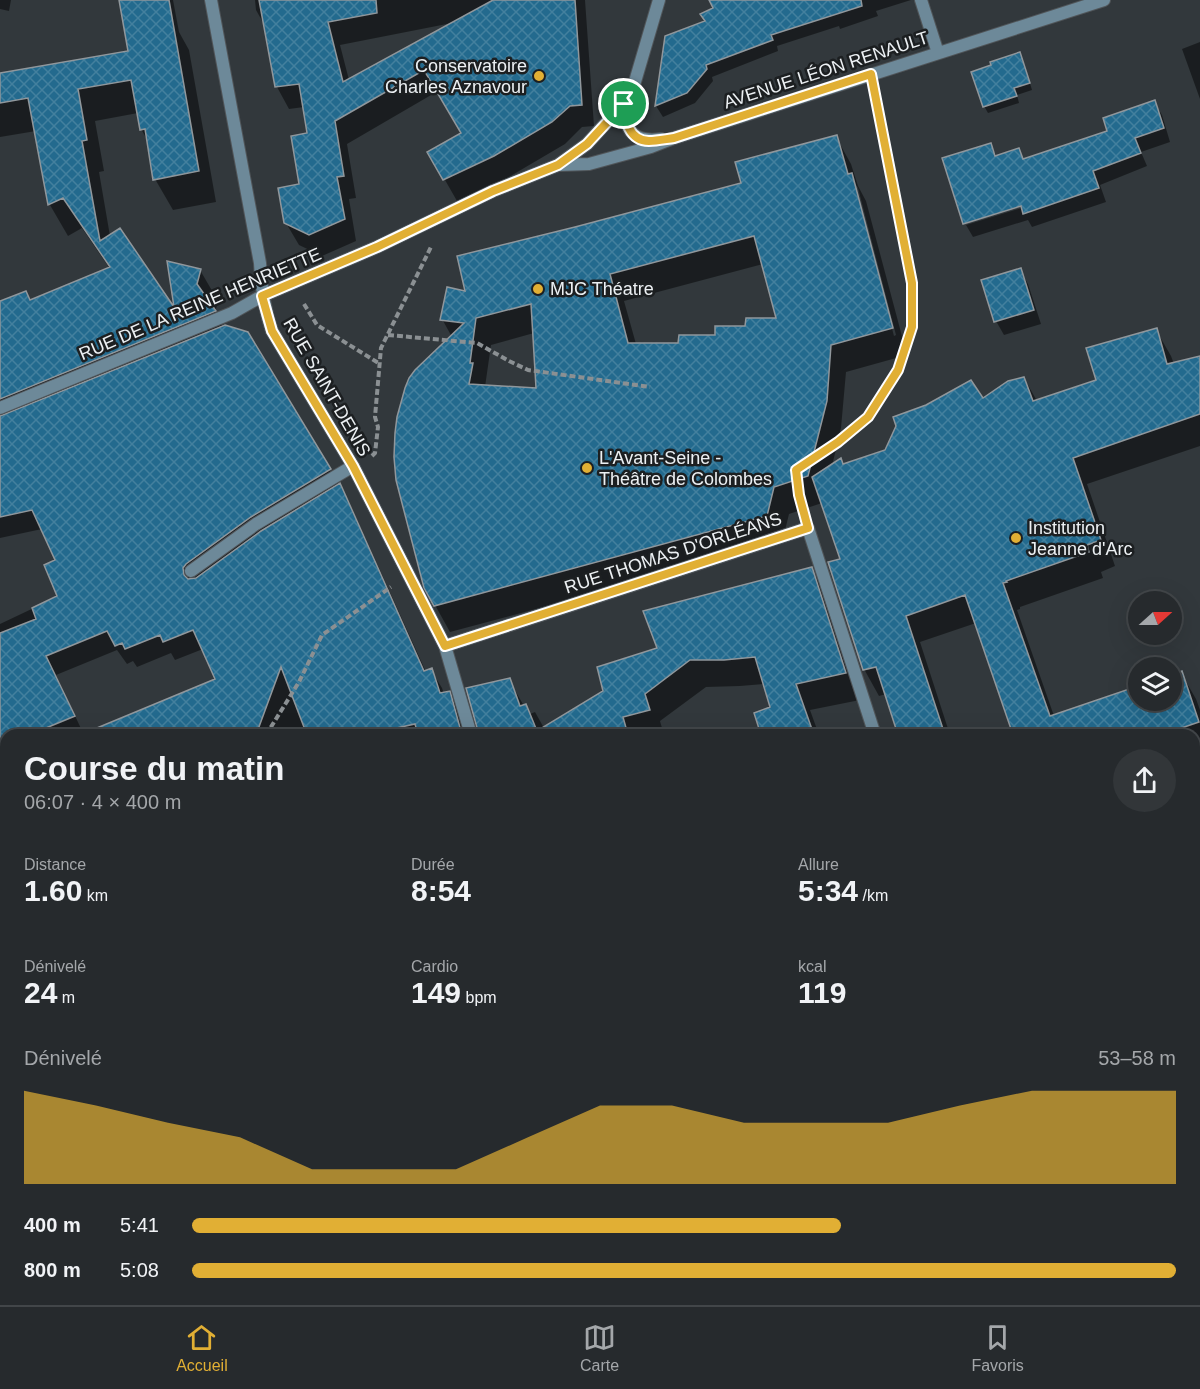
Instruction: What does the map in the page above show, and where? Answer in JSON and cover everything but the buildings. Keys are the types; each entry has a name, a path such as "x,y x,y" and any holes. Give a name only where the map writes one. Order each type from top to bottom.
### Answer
{"street":[{"name":"RUE SAINT-DENIS","path":"211,0 260,263 262,296 272,331 353,466 445,646 469,729"},
{"name":"RUE DE LA REINE HENRIETTE","path":"0,408 232,313 262,296 377,247 493,191 558,165 587,144 624,104 634,85 659,0"},
{"path":"921,0 938,53"},
{"name":"AVENUE LÉON RENAULT","path":"558,165 589,164 651,147 1104,0"},
{"path":"624,104 627,125 640,139 649,141 674,138"},
{"path":"191,572 256,524 353,466"},
{"name":"RUE THOMAS D'ORLÉANS","path":"445,646 808,528 873,729"}],"path":[{"path":"808,528 799,495 796,470 838,442 868,417 898,370 912,327 912,283 871,74"},
{"path":"375,453 378,427 375,417 381,348 444,216"},
{"path":"304,304 317,325 380,364"},
{"path":"388,334 477,343 509,362 528,370 650,387"},
{"path":"270,729 299,682 322,635 397,583 410,577"}],"place":[{"name":"Conservatoire Charles Aznavour","path":"539,76"},
{"name":"MJC Théatre","path":"538,289"},
{"name":"L'Avant-Seine - Théâtre de Colombes","path":"587,468"},
{"name":"Institution Jeanne d'Arc","path":"1016,538"}],"route":[{"path":"871,74 912,283 912,327 898,370 868,417 838,442 796,470 799,495 808,528 445,646 353,466 272,331 262,296 377,247 493,191 558,165 587,144 624,104 627,125 640,139 649,141 674,138 871,74"}]}
